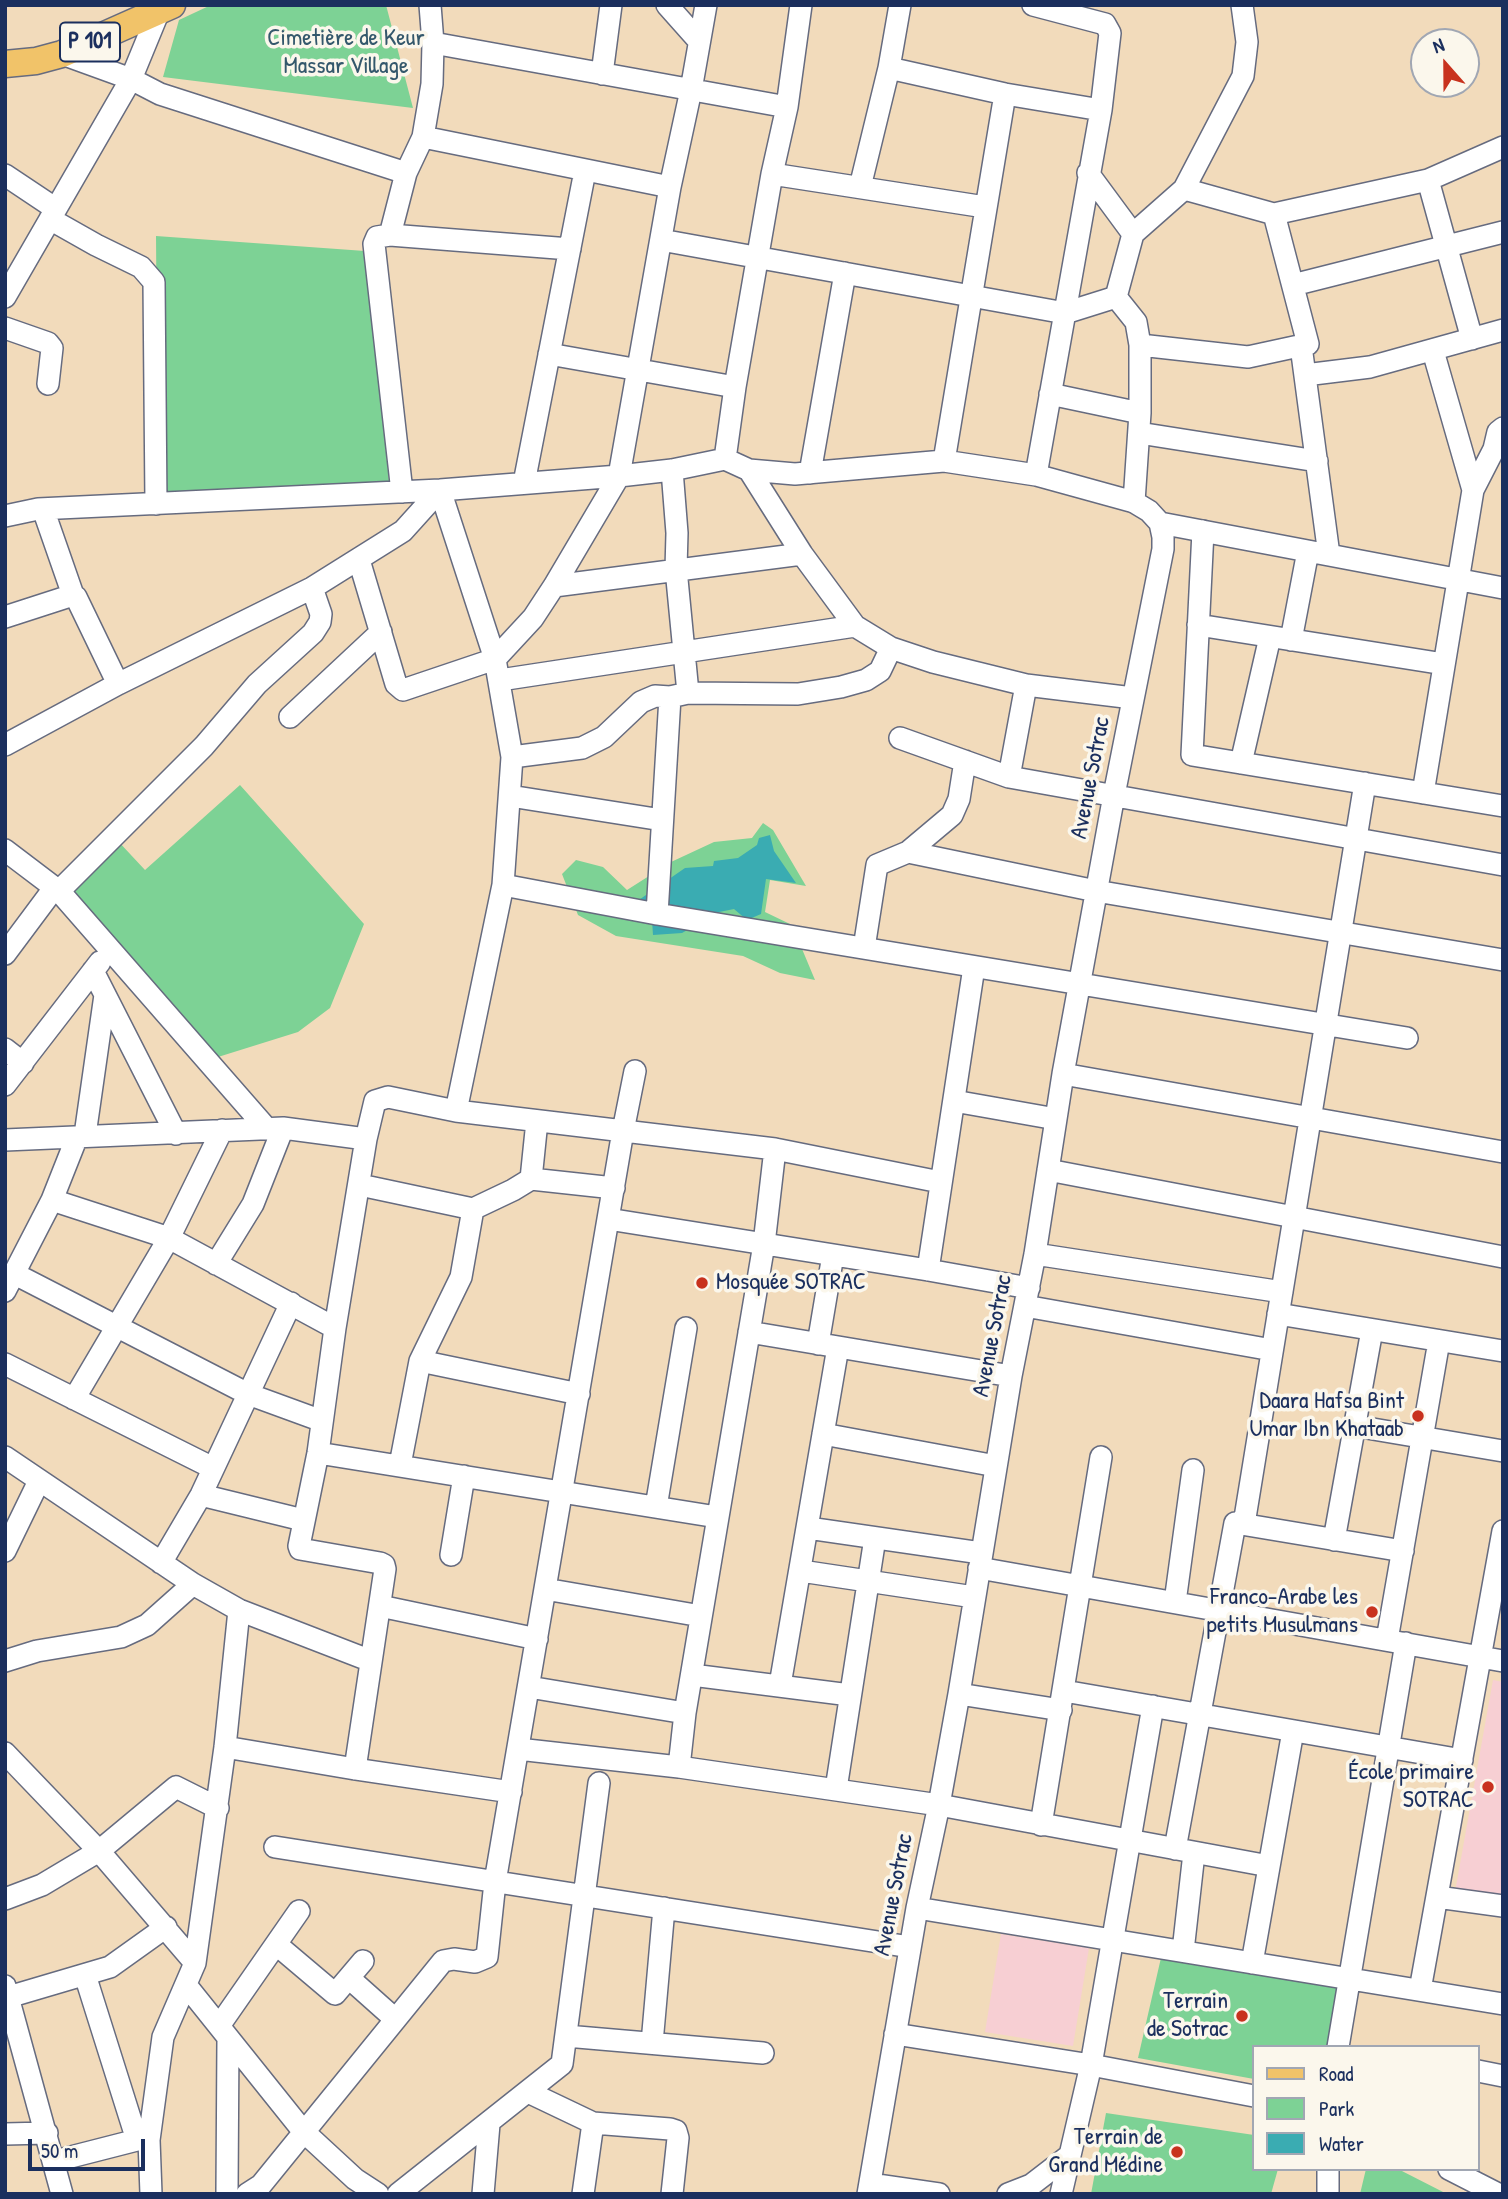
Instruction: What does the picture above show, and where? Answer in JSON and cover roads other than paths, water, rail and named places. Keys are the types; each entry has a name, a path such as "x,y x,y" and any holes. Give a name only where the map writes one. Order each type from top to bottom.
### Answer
{"main road":[{"name":"P 101","path":"5,64 36,61 62,54 165,8"}],"street":[{"path":"390,236 406,173 423,137 432,84 430,5"},
{"path":"602,74 611,5"},
{"path":"667,5 699,41"},
{"path":"359,560 396,684 403,690 495,659 533,618 554,586 619,476 670,187 706,5"},
{"path":"725,459 772,174 787,107 802,5"},
{"path":"860,187 889,68 900,5"},
{"path":"1033,5 1105,24 1110,33 1101,110 1037,475"},
{"path":"1116,297 1133,234 1184,189 1243,76 1247,42 1242,5"},
{"path":"5,297 13,268 53,214 131,79 165,8"},
{"path":"433,43 787,107"},
{"path":"62,54 131,79 160,94 406,173"},
{"path":"889,68 1005,94 1101,110"},
{"path":"944,461 1005,94"},
{"path":"423,137 670,187"},
{"path":"1184,189 1274,214 1428,180 1503,147"},
{"path":"524,483 585,171"},
{"path":"1088,173 1133,234"},
{"path":"772,174 985,207"},
{"path":"5,175 96,245 141,267 154,282 156,504"},
{"path":"1428,180 1472,339"},
{"path":"1140,345 1248,358 1308,344 1274,214"},
{"path":"1293,285 1503,232"},
{"path":"402,492 374,244 377,237 570,249"},
{"path":"661,240 1065,313 1116,297"},
{"path":"810,473 845,273"},
{"path":"1116,297 1136,322 1140,345 1140,423 1134,502"},
{"path":"5,328 48,343 52,348 48,384"},
{"path":"1305,375 1370,367 1503,330"},
{"path":"1301,346 1329,555"},
{"path":"1433,351 1473,491"},
{"path":"550,354 735,387"},
{"path":"1050,394 1140,423 1317,461"},
{"path":"1423,793 1473,491 1494,449 1498,432 1503,428"},
{"path":"5,516 43,509 440,490 619,476 672,470 725,459 749,470 795,474 944,461 1037,475 1134,502 1149,511 1160,523 1503,588"},
{"path":"657,914 662,820 685,653 676,569 677,533 672,470"},
{"path":"749,470 802,554 855,626 891,648 933,662 1026,685 1133,698"},
{"path":"5,745 118,684 312,588 402,531 440,490"},
{"path":"440,490 495,659 512,757 503,885 456,1111"},
{"path":"43,509 73,595 118,684"},
{"name":"Avenue Sotrac","path":"869,2189 917,1908 959,1693 1011,1376 1035,1254 1063,1074 1114,795 1163,549 1160,523"},
{"path":"1202,531 1192,754 1503,806"},
{"path":"1241,763 1308,551"},
{"path":"554,586 802,554"},
{"path":"7,949 57,889 204,746 257,684 313,634 321,614 312,588"},
{"path":"5,617 73,595"},
{"path":"1198,625 1444,664"},
{"path":"500,680 855,626"},
{"path":"290,717 381,632"},
{"path":"512,757 582,748 604,737 641,702 655,696 798,694 866,680 880,671 891,648"},
{"path":"1009,777 1026,685"},
{"path":"900,738 1009,777 1503,865"},
{"path":"864,948 877,865 908,852 952,815 959,799 965,761"},
{"path":"1244,1524 1365,783"},
{"path":"510,796 662,820"},
{"path":"5,850 57,889 275,1128"},
{"path":"908,852 1096,891 1503,960"},
{"path":"503,885 657,914 1407,1038"},
{"path":"5,1086 110,949"},
{"path":"928,1270 974,967"},
{"path":"93,971 176,1134"},
{"path":"106,995 81,1136 9,1282 118,1327 248,1394 322,1421"},
{"path":"5,1049 23,1063"},
{"path":"247,2194 261,2185 443,1961 454,1959 475,1962 487,1957 495,1882 635,1071"},
{"path":"1063,1074 1503,1152"},
{"path":"355,1769 384,1565 300,1549 299,1546 317,1452 366,1139 375,1101 387,1097 456,1111 775,1149 940,1182"},
{"path":"954,1101 1056,1119"},
{"path":"531,1179 537,1121"},
{"path":"5,1140 275,1128 366,1139"},
{"path":"216,1264 253,1204 275,1128"},
{"path":"74,1399 169,1238 222,1130"},
{"path":"678,1767 764,1244 775,1149"},
{"path":"1048,1170 1503,1257"},
{"path":"360,1185 472,1209 531,1179 614,1188"},
{"path":"51,1200 169,1238 335,1328"},
{"path":"400,1465 420,1361 461,1278 472,1209"},
{"path":"608,1219 928,1270 1027,1297 1272,1350"},
{"path":"1035,1254 1282,1292"},
{"path":"780,1685 823,1434 833,1255"},
{"path":"161,1563 201,1495 291,1303"},
{"path":"1278,1314 1503,1351"},
{"path":"656,1507 686,1328"},
{"path":"1334,1539 1372,1330"},
{"path":"749,1332 1011,1376"},
{"path":"1344,2045 1349,1979 1388,1748 1403,1551 1439,1341"},
{"path":"420,1361 579,1394"},
{"path":"5,1364 213,1468"},
{"path":"1354,1426 1503,1451"},
{"path":"823,1434 996,1466"},
{"path":"317,1452 717,1517"},
{"path":"5,1457 193,1584 239,1610 371,1661"},
{"path":"1041,1825 1101,1457"},
{"path":"1175,1602 1194,1470"},
{"path":"451,1555 464,1476"},
{"path":"5,1551 40,1481"},
{"path":"201,1495 303,1520"},
{"path":"1184,1951 1184,1851 1200,1714 1235,1523 1403,1551"},
{"path":"808,1528 875,1538 1081,1586 1503,1661"},
{"path":"1420,1990 1480,1657 1500,1563 1503,1531"},
{"path":"836,1788 875,1538"},
{"path":"801,1572 974,1597"},
{"path":"5,1661 37,1651 121,1637 147,1625 193,1584"},
{"path":"545,1589 701,1616"},
{"path":"380,1606 537,1639"},
{"path":"143,2140 163,2037 195,1963 226,1747 239,1610"},
{"path":"692,1675 850,1695"},
{"path":"529,1686 685,1713"},
{"path":"959,1693 1153,1706 1462,1760"},
{"path":"1061,2194 1091,2065 1153,1706"},
{"path":"1252,1963 1293,1731"},
{"path":"226,1747 511,1792"},
{"path":"518,1749 836,1788 1269,1867"},
{"path":"5,1754 99,1851 195,1963"},
{"path":"398,2194 562,2064 599,1783"},
{"path":"5,1899 42,1885 99,1851 176,1787 218,1808"},
{"path":"275,1847 910,1947"},
{"path":"1437,1897 1503,1906"},
{"path":"652,2043 664,1908"},
{"path":"917,1908 1503,2004"},
{"path":"228,2194 223,2032 299,1911"},
{"path":"62,2194 7,1994 110,1967 166,1927"},
{"path":"277,1945 335,1994 356,1970 395,2019"},
{"path":"85,1975 143,2140 151,2194"},
{"path":"186,1985 303,2131 355,2179 378,2194"},
{"path":"895,2034 1091,2065 1252,2096"},
{"path":"566,2036 763,2053"},
{"path":"1480,2071 1503,2076"},
{"path":"528,2092 593,2123 676,2131 678,2138 672,2194"},
{"path":"583,2194 593,2123"},
{"path":"482,2194 489,2124"},
{"path":"5,2134 47,2133"},
{"path":"55,2161 143,2140"},
{"path":"1008,2194 1031,2185 1070,2155"},
{"path":"1328,2171 1328,2194"},
{"path":"1453,2171 1498,2194"},
{"path":"869,2189 939,2194"}],"water":[{"path":"770,835 774,851 796,883 766,879 761,914 747,920 734,909 719,912 682,933 653,935 652,920 633,904 685,868 713,866 714,861 738,858 757,845 759,838"}],"place":[{"name":"Mosquée SOTRAC","path":"702,1283"},
{"name":"Daara Hafsa Bint Umar Ibn Khataab","path":"1418,1416"},
{"name":"Franco-Arabe les petits Musulmans","path":"1372,1612"},
{"name":"École primaire SOTRAC","path":"1488,1787"},
{"name":"Terrain de Sotrac","path":"1242,2016"},
{"name":"Terrain de Grand Médine","path":"1177,2152"}],"park label":[{"name":"Cimetière de Keur Massar Village","path":"346,53"}]}
